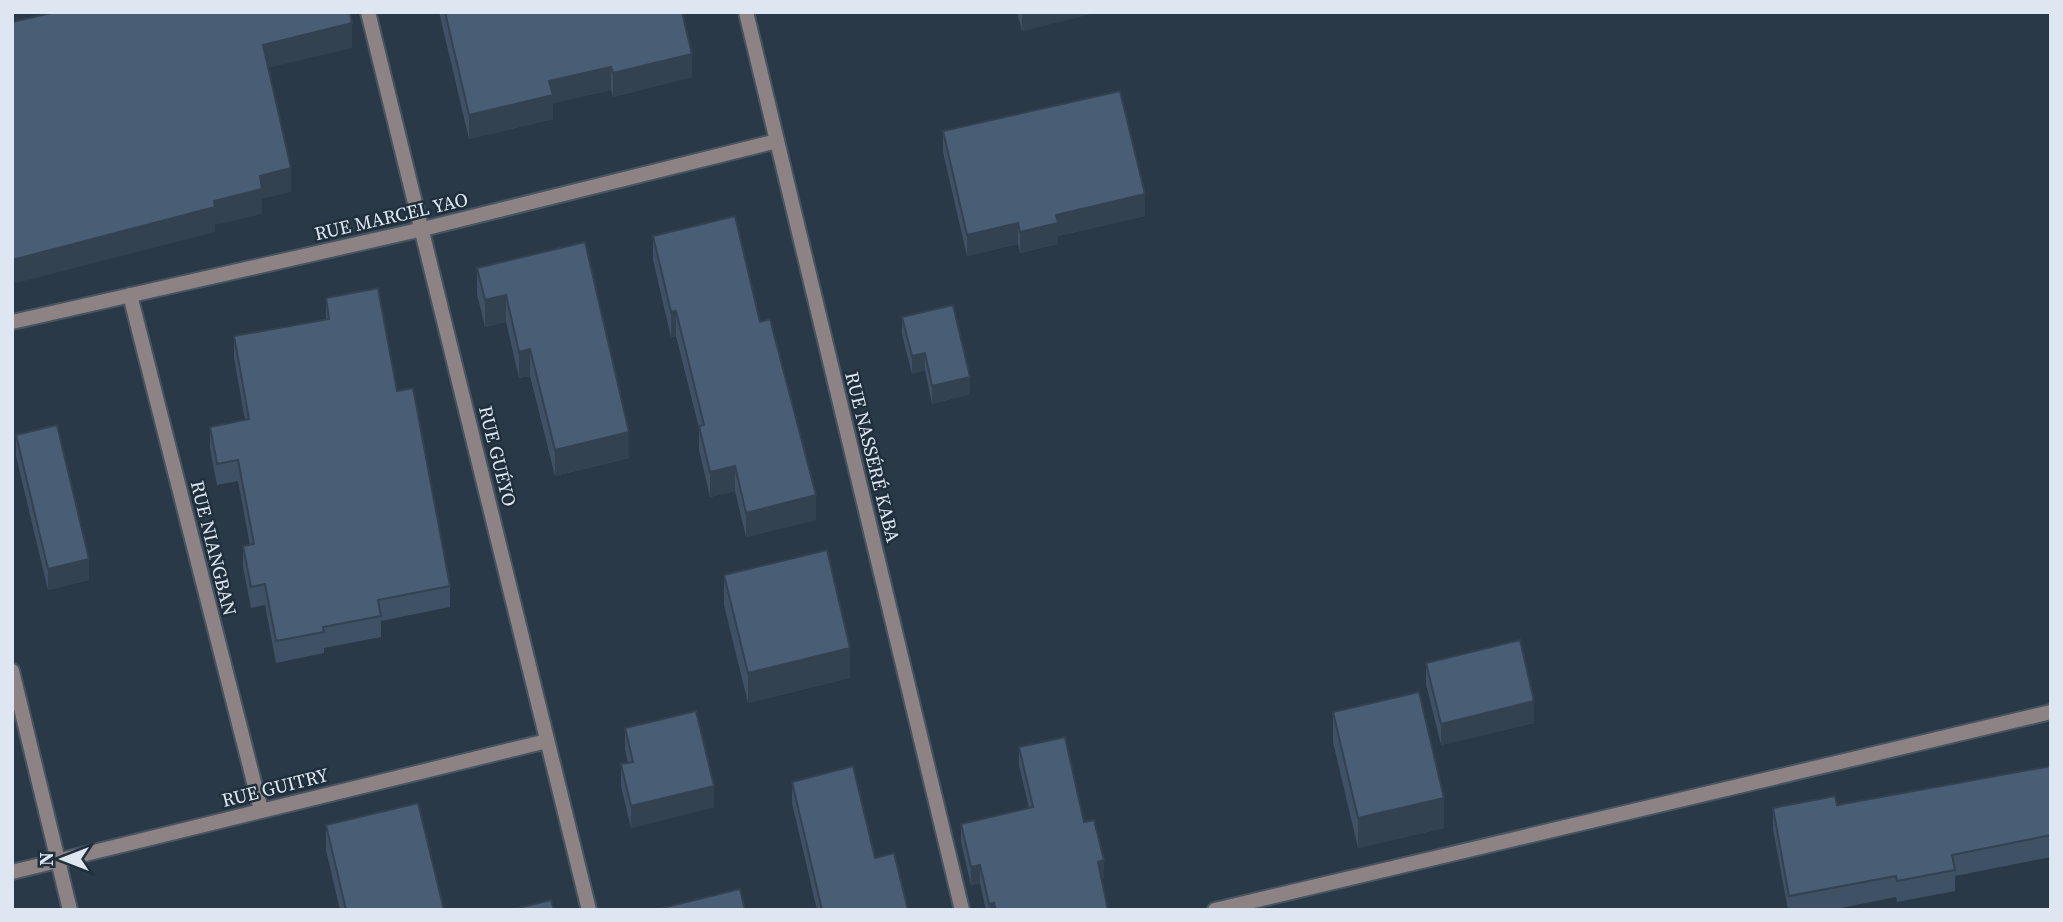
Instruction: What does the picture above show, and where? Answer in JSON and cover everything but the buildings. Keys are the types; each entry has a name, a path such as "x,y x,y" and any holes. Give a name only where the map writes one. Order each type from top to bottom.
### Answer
{"street":[{"name":"RUE GUÉYO","path":"368,12 589,910"},
{"name":"RUE NASSÉRÉ KABA","path":"746,12 962,910"},
{"name":"RUE MARCEL YAO","path":"12,322 423,229 777,141"},
{"name":"RUE NIANGBAN","path":"130,295 261,810"},
{"path":"12,671 70,910"},
{"path":"1215,910 2051,712"},
{"name":"RUE GUITRY","path":"12,872 547,741"}]}
